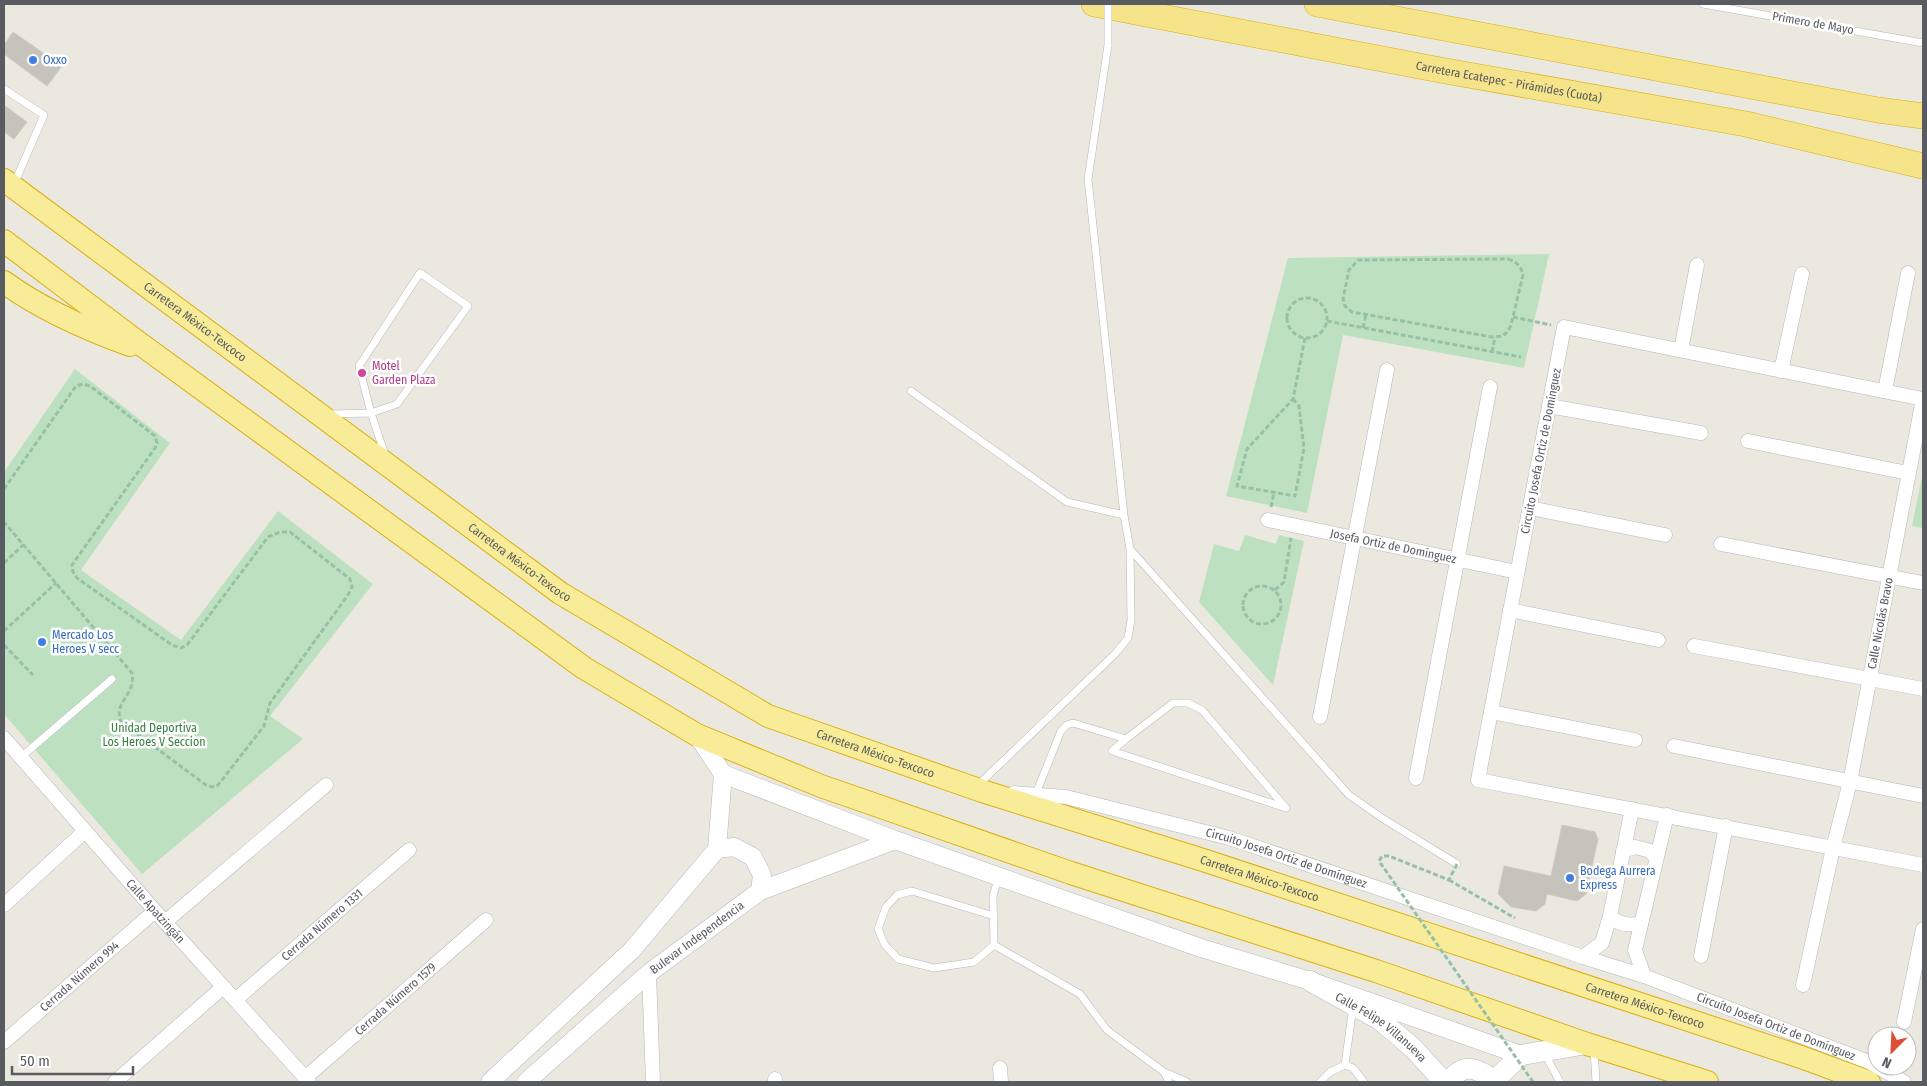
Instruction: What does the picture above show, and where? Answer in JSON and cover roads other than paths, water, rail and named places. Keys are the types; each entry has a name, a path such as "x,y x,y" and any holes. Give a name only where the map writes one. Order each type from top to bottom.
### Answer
{"highway":[{"name":"Carretera Ecatepec - Pirámides (Cuota)","path":"1094,4 1440,70 1746,124 1923,166"},
{"path":"1317,4 1878,110 1923,116"},
{"name":"Carretera México-Texcoco","path":"8,183 560,593 768,716 978,790 1034,801 1203,860 1782,1051 1870,1082"},
{"path":"4,241 156,355 584,668 697,735 821,786 1071,873 1376,971 1591,1045 1677,1078 1707,1082"},
{"path":"4,282 23,296 66,318 118,341 156,355"}],"main road":[{"name":"Calle Felipe Villanueva","path":"1310,981 1380,1020 1412,1048 1444,1082"},
{"path":"1449,1082 1461,1070 1472,1068 1481,1071 1496,1082 1501,1074 1521,1055 1591,1045"}],"street":[{"path":"1697,265 1681,350 1923,399"},
{"path":"1885,391 1908,273"},
{"path":"1782,370 1802,274"},
{"name":"Circuito Josefa Ortiz de Domínguez","path":"1681,350 1564,327 1478,780 1923,865"},
{"path":"1320,717 1387,370"},
{"path":"1416,778 1490,387"},
{"name":"Calle Nicolás Bravo","path":"1803,985 1833,848 1850,782 1923,399"},
{"path":"1549,406 1701,433"},
{"path":"1748,441 1908,473"},
{"path":"1530,508 1665,534"},
{"name":"Josefa Ortiz de Domínguez","path":"1268,520 1518,572"},
{"path":"1721,544 1923,583"},
{"path":"1510,610 1658,640"},
{"path":"1694,646 1923,689"},
{"path":"1491,712 1635,740"},
{"path":"697,735 723,774 895,840 1201,948 1310,981 1521,1055"},
{"name":"Calle Apatzingán","path":"5,742 21,757 155,911 307,1080"},
{"path":"1674,746 1923,796"},
{"path":"490,1082 632,950 717,849 723,774"},
{"path":"165,922 326,785"},
{"name":"Circuito Josefa Ortiz de Domínguez","path":"1034,801 1066,797 1228,838 1644,976 1870,1062 1904,1082"},
{"path":"1583,957 1602,943 1610,916 1632,808"},
{"path":"1644,976 1635,950 1668,815"},
{"path":"1701,956 1726,826"},
{"path":"4,905 85,831"},
{"name":"Bulevar Independencia","path":"526,1082 648,973 760,891 895,840"},
{"path":"717,849 734,847 753,858 762,875 760,891"},
{"path":"1623,851 1635,847 1651,851 1656,859"},
{"name":"Cerrada Número 1331","path":"235,1000 409,850"},
{"name":"Cerrada Número 994","path":"4,1042 155,911"},
{"path":"1610,916 1615,922 1631,926 1641,923"},
{"name":"Cerrada Número 1579","path":"307,1080 486,920"},
{"path":"1904,1022 1923,929"},
{"path":"648,973 654,1082"},
{"path":"115,1082 223,987"}],"lane":[{"path":"978,790 1115,654 1128,638 1131,620 1130,549 1124,515 1088,179 1108,45 1108,4"},
{"name":"Primero de Mayo","path":"1703,4 1923,43"},
{"path":"4,89 44,115 8,183"},
{"path":"319,414 371,413 397,404 468,306 420,273 359,366 371,413 388,465"},
{"path":"911,391 1067,502 1124,515"},
{"path":"1130,549 1349,794 1382,818 1456,864"},
{"path":"21,757 112,679"},
{"path":"1173,703 1188,703 1202,710 1286,808 1112,752 1126,739 1173,703"},
{"path":"1034,801 1061,731 1066,725 1073,723 1126,739"},
{"path":"994,916 912,891 897,895 886,907 878,929 885,945 898,959 934,968 974,962 994,945 994,916 993,896 999,876"},
{"path":"994,945 1080,994 1107,1030 1164,1072 1187,1082"},
{"path":"1345,1065 1353,1005"},
{"path":"1591,1045 1596,1082"},
{"path":"1544,1052 1560,1082"},
{"path":"1320,1082 1330,1072 1345,1065 1353,1068 1364,1082"},
{"path":"1164,1072 1168,1082"}],"place":[{"name":"Oxxo","path":"33,60"},
{"name":"Motel Garden Plaza","path":"362,373"},
{"name":"Mercado Los Heroes V secc","path":"42,642"},
{"name":"Bodega Aurrera Express","path":"1570,878"}],"park label":[{"name":"Unidad Deportiva Los Heroes V Seccion","path":"154,735"}]}
